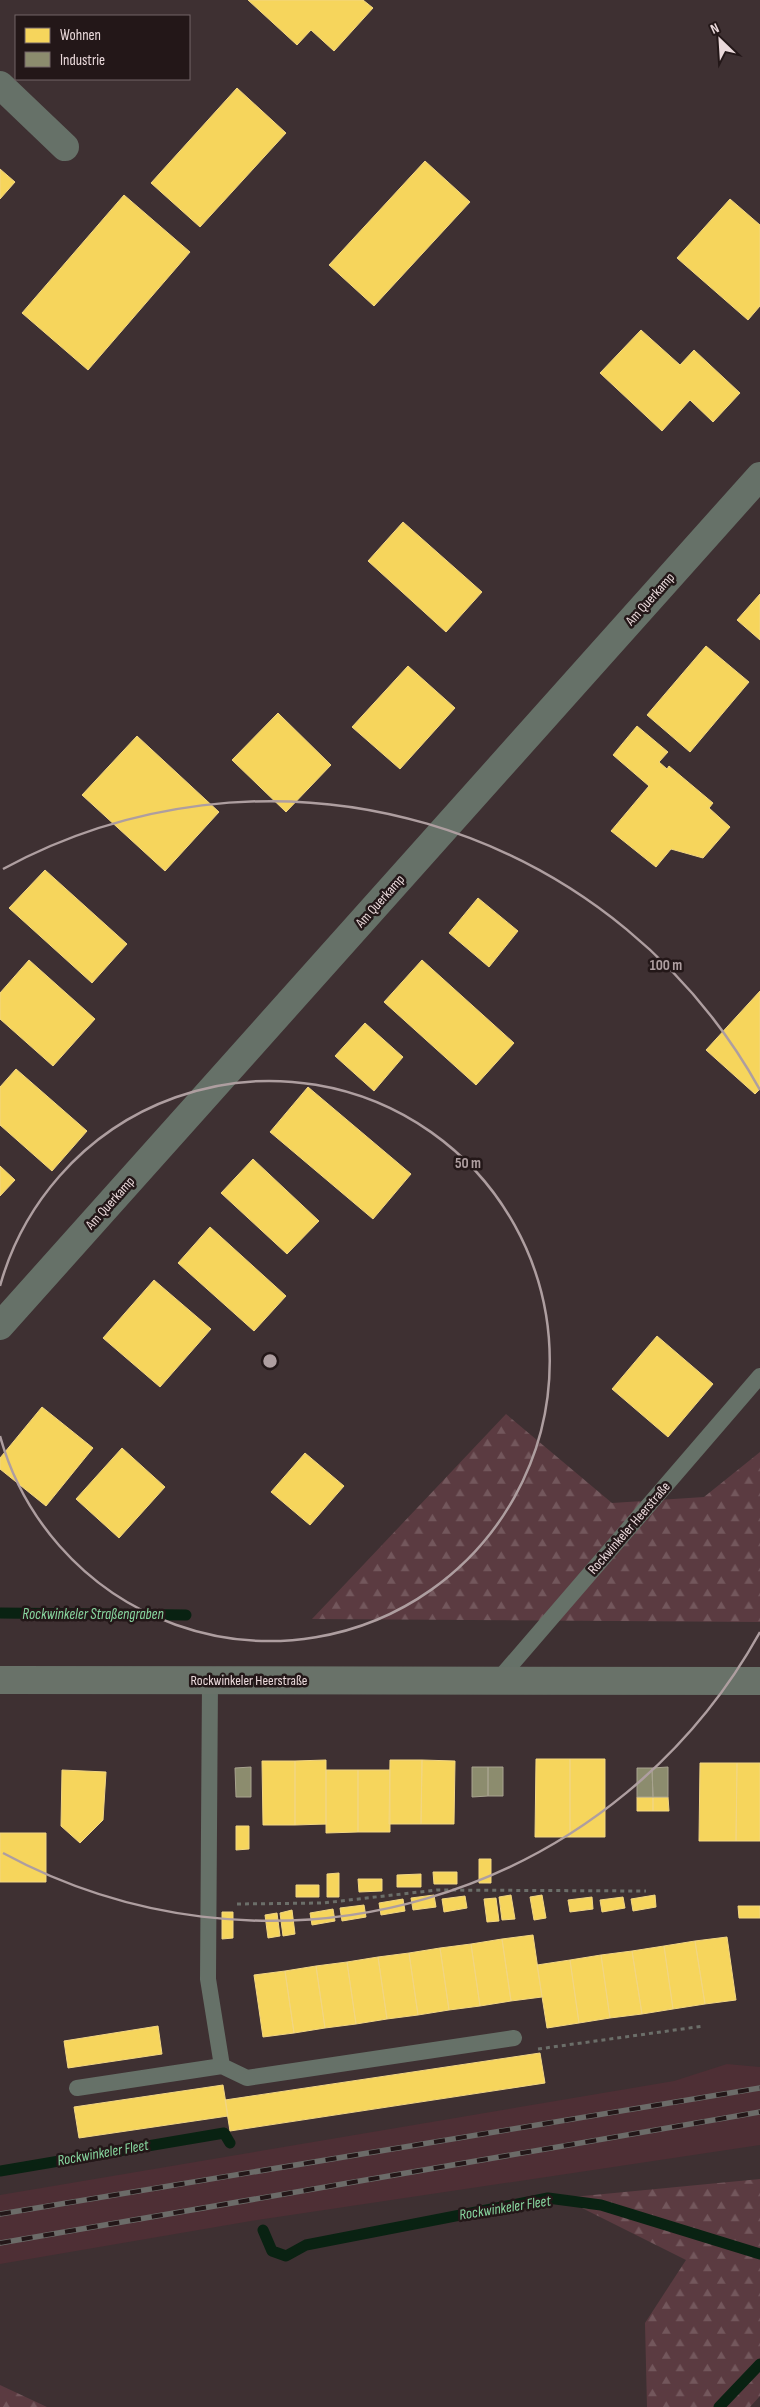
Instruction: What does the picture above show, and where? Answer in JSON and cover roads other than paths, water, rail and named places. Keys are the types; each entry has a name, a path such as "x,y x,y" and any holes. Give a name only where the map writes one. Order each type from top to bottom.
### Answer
{"main road":[{"name":"Rockwinkeler Heerstraße","path":"0,1680 760,1681"}],"street":[{"path":"0,85 65,147"},
{"name":"Am Querkamp","path":"0,1326 760,476"}],"lane":[{"name":"Rockwinkeler Heerstraße","path":"498,1680 760,1376"},
{"path":"210,1680 208,1979 222,2066"},
{"path":"77,2088 222,2066 247,2078 514,2038"}],"waterway":[{"name":"Rockwinkeler Straßengraben","path":"0,1613 186,1615"},
{"name":"Rockwinkeler Fleet","path":"0,2171 224,2133 230,2143"},
{"name":"Rockwinkeler Fleet","path":"263,2230 272,2251 286,2256 306,2245 548,2198 601,2205 760,2254"},
{"path":"719,2407 760,2364"}],"railway":[{"path":"0,2214 760,2088"},
{"path":"0,2243 760,2112"}]}
